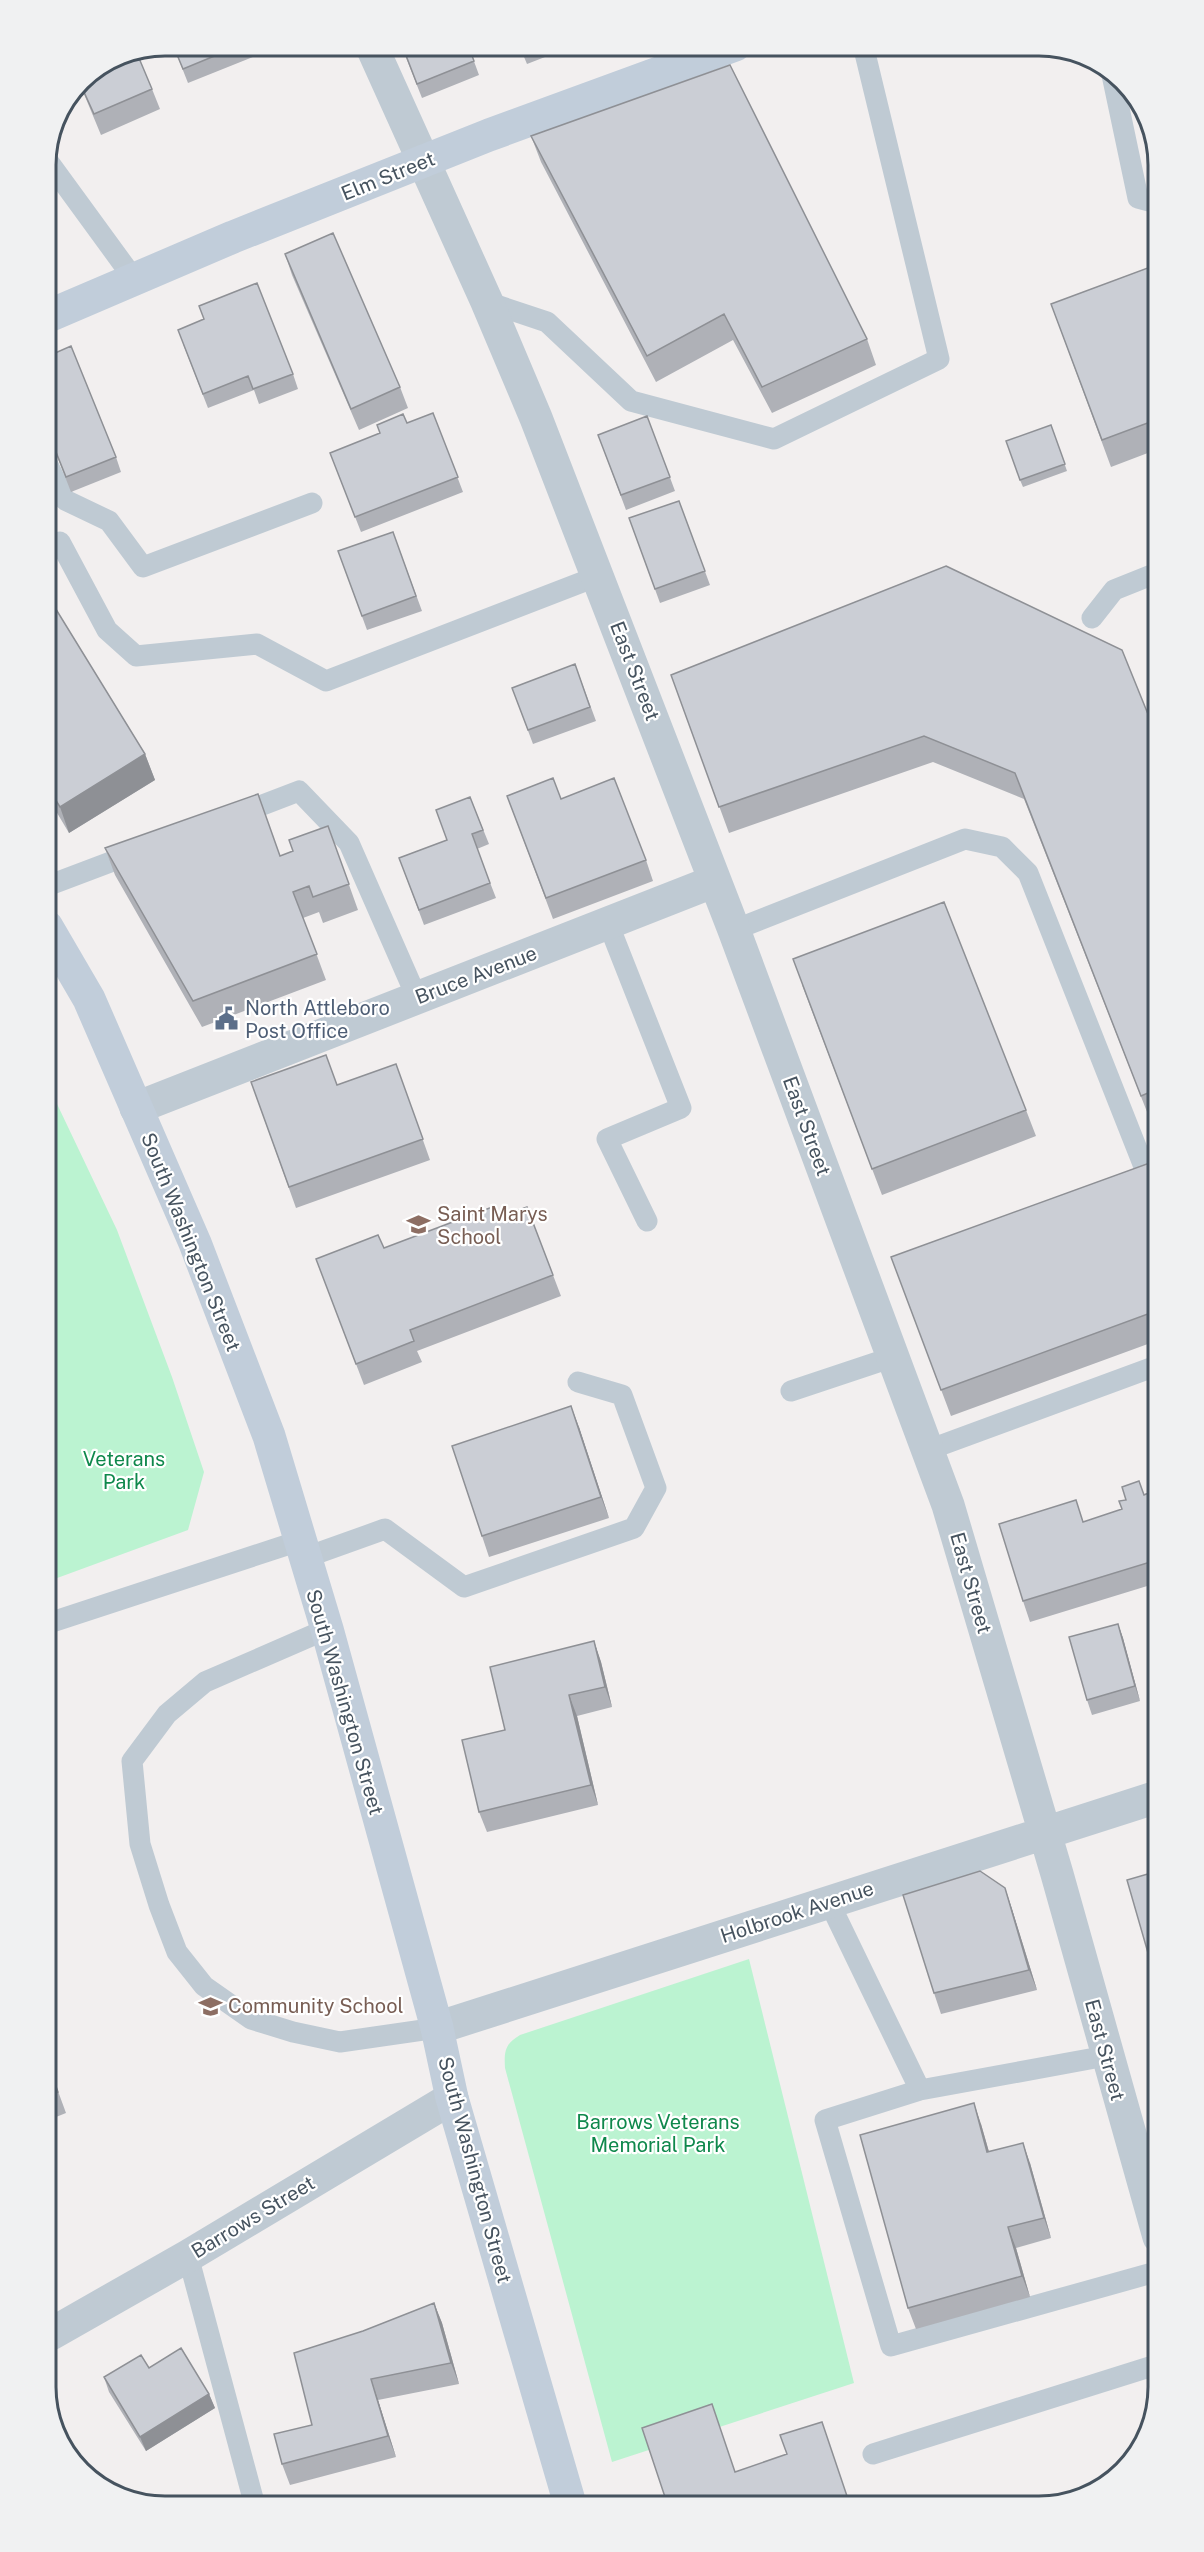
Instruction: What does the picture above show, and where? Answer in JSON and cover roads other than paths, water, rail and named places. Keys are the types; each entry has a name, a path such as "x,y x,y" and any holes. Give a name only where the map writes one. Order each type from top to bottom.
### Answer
{"main road":[{"name":"Elm Street","path":"56,312 233,237 489,135 705,56"},
{"name":"South Washington Street","path":"56,942 89,999 195,1243 268,1436 327,1629 437,2028 452,2098 568,2496"}],"street":[{"name":"East Street","path":"375,56 487,302 598,576 734,930 948,1505 1148,2199"},
{"name":"Bruce Avenue","path":"136,1108 715,881"},
{"name":"Holbrook Avenue","path":"437,2028 1148,1800"},
{"name":"Barrows Street","path":"56,2331 188,2256 452,2098"}],"lane":[{"path":"487,302 547,322 631,401 774,439 939,359 866,56"},
{"path":"1117,89 1145,200"},
{"path":"56,172 134,279"},
{"path":"56,482 65,500 109,521 143,567 312,503"},
{"path":"60,542 107,630 136,656 257,644 326,681 598,576"},
{"path":"1092,618 1114,590 1148,576"},
{"path":"222,820 299,791 349,843 417,998"},
{"path":"734,930 965,839 1002,848 1028,873 1148,1176"},
{"path":"56,883 157,845"},
{"path":"608,923 681,1108 607,1140 647,1221"},
{"path":"791,1391 893,1357"},
{"path":"928,1450 1148,1369"},
{"path":"56,1621 302,1550 385,1529 464,1587 634,1528 656,1488 622,1395 578,1382"},
{"path":"327,1629 205,1682 167,1714 132,1761 140,1844 177,1952 204,1986 251,2019 293,2032 340,2042 437,2028"},
{"path":"829,1902 920,2090"},
{"path":"1106,2056 920,2090 825,2120 891,2346 1148,2274"},
{"path":"188,2256 252,2496"},
{"path":"873,2454 1148,2367"}],"place":[{"name":"North Attleboro Post Office","path":"227,1019"},
{"name":"Saint Marys School","path":"419,1225"},
{"name":"Community School","path":"210,2006"}],"park label":[{"name":"Veterans Park","path":"124,1470"},
{"name":"Barrows Veterans Memorial Park","path":"658,2134"}]}
